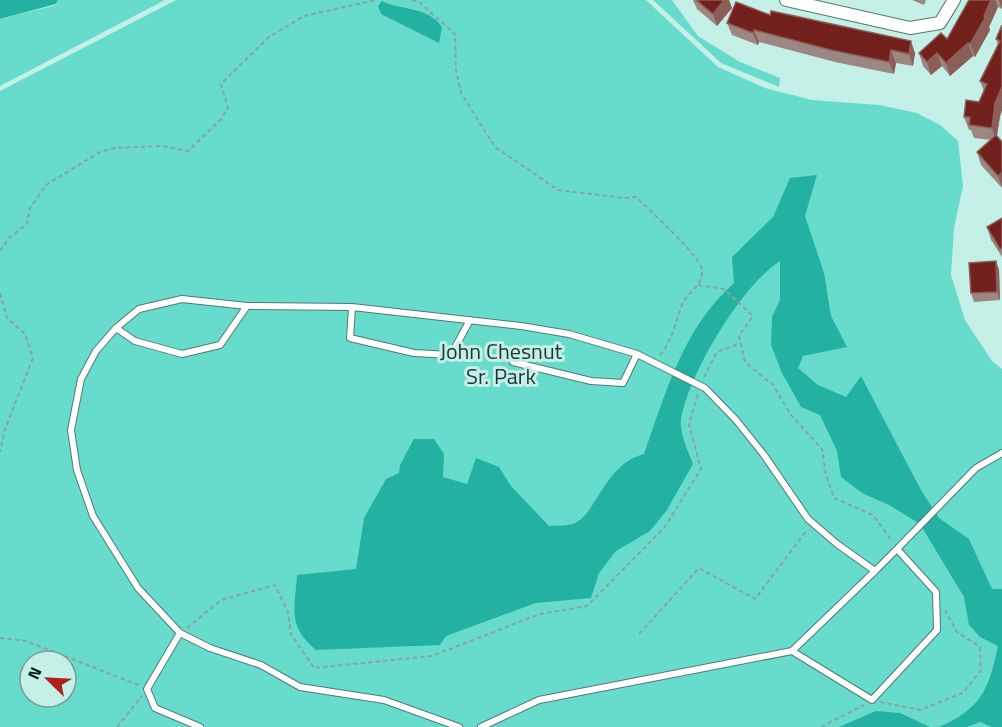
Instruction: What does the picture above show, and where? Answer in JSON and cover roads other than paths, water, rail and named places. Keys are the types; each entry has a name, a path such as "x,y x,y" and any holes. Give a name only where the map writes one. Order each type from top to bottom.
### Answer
{"street":[{"path":"786,0 831,5 910,28 940,23 954,0"}],"lane":[{"path":"459,727 384,700 300,687 261,665 210,648 180,633 132,579 93,516 77,470 71,430 81,379 96,351 116,328 138,309 182,299 247,306 352,307 569,334 637,354 699,385 736,420 812,523 875,571"},
{"path":"116,328 135,341 182,354 220,345 247,306"},
{"path":"352,307 350,338 414,353 451,355 471,320"},
{"path":"513,362 591,381 623,383 637,354"},
{"path":"481,727 539,700 792,651 875,571 976,468 1002,453"},
{"path":"792,651 872,700 937,630 936,592 897,549"},
{"path":"180,633 147,689 155,708 200,727"}],"park label":[{"name":"John Chesnut Sr. Park","path":"501,364"}]}
